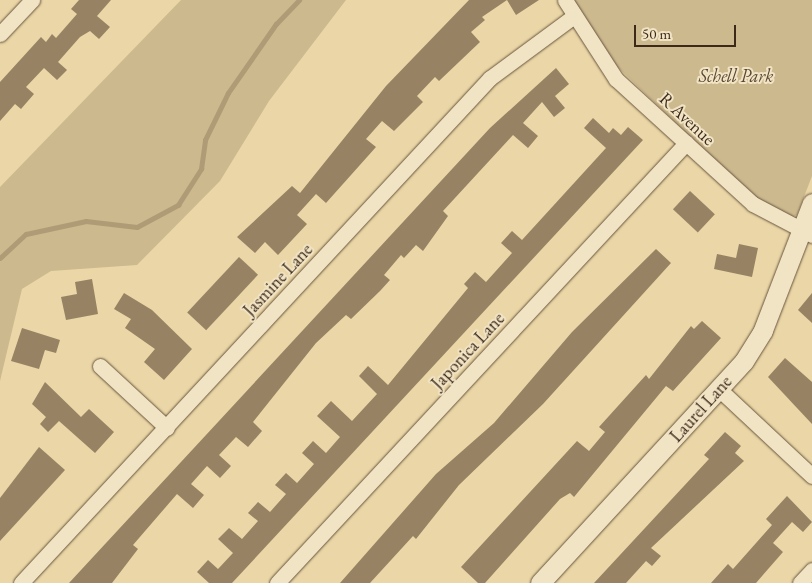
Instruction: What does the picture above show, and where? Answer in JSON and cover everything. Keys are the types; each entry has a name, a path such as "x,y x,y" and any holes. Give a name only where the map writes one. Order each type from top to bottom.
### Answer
{"street":[{"path":"0,34 32,0"},
{"name":"R Avenue","path":"565,0 616,79 754,204 807,233"},
{"name":"Jasmine Lane","path":"21,583 490,78 574,16"},
{"name":"Japonica Lane","path":"277,583 686,143"},
{"name":"Laurel Lane","path":"540,583 720,390 763,330 807,233 812,203"},
{"path":"100,366 166,428"},
{"path":"720,390 812,476"},
{"path":"800,583 812,570"}],"green space":[{"path":"181,0 346,0 269,101 220,181 137,265 51,271 22,289 0,381 0,187"},
{"name":"Schell Park","path":"570,0 812,0 812,176 797,215 792,217 757,198 681,128 601,51"}],"building":[{"path":"79,0 111,0 97,16 110,27 99,39 90,31 80,37 58,62 67,70 57,80 44,68 26,87 34,94 21,109 15,104 0,121 0,82 41,37 46,42 52,34 56,38 77,14 71,9"},
{"path":"469,0 507,0 482,17 485,20 471,32 480,42 439,81 435,77 417,96 423,102 394,131 382,121 366,139 376,147 326,203 316,194 297,215 307,224 278,255 265,242 255,253 237,237 292,186 300,193 386,86"},
{"path":"507,0 539,0 516,15"},
{"path":"556,68 569,84 555,96 565,108 554,117 542,102 523,123 538,136 528,148 513,135 443,211 448,216 423,251 416,245 404,258 401,255 384,275 390,280 380,291 351,319 346,315 316,343 253,422 262,431 248,447 236,437 219,455 231,466 220,478 207,466 191,484 204,495 193,508 177,494 133,545 138,549 112,583 69,583 490,128"},
{"path":"593,118 609,133 613,128 621,135 628,127 643,140 232,583 209,583 197,572 208,560 218,569 233,553 218,539 229,528 242,539 258,521 248,513 258,502 270,512 286,494 275,485 286,473 297,483 314,464 302,453 313,441 326,453 340,437 317,416 331,401 352,421 377,394 359,376 368,366 388,385 468,288 464,284 475,272 486,282 512,253 501,243 512,231 522,240 606,148 584,128"},
{"path":"690,191 715,214 698,232 673,209"},
{"path":"739,244 758,248 752,277 714,269 717,254 736,258"},
{"path":"656,249 671,263 543,404 459,485 416,539 413,536 370,583 340,583 436,474 494,423 572,332"},
{"path":"239,257 258,275 206,330 187,313"},
{"path":"92,279 98,314 66,320 61,297 77,294 75,282"},
{"path":"124,293 152,310 192,349 164,380 144,362 155,349 125,328 131,319 114,309"},
{"path":"812,293 812,323 798,310"},
{"path":"702,321 721,338 673,391 666,386 574,497 570,493 560,499 485,583 478,583 461,567 577,441 589,451 605,432 599,427 646,375 649,379 691,326 694,329"},
{"path":"22,328 60,340 56,353 45,350 39,369 11,361"},
{"path":"785,358 812,382 812,424 768,377"},
{"path":"45,382 81,417 89,409 114,432 95,453 59,421 48,432 40,424 46,417 32,404"},
{"path":"725,432 741,446 735,453 744,461 651,548 661,556 652,566 646,561 626,583 594,583 709,459 704,455"},
{"path":"39,447 65,470 0,541 0,498"},
{"path":"787,496 812,522 803,532 792,522 773,543 783,552 756,583 711,583 728,564 733,569 772,525 766,519"}],"waterway":[{"path":"0,258 26,234 86,221 137,227 178,205 201,169 205,140 228,93 276,24 299,0"}]}
